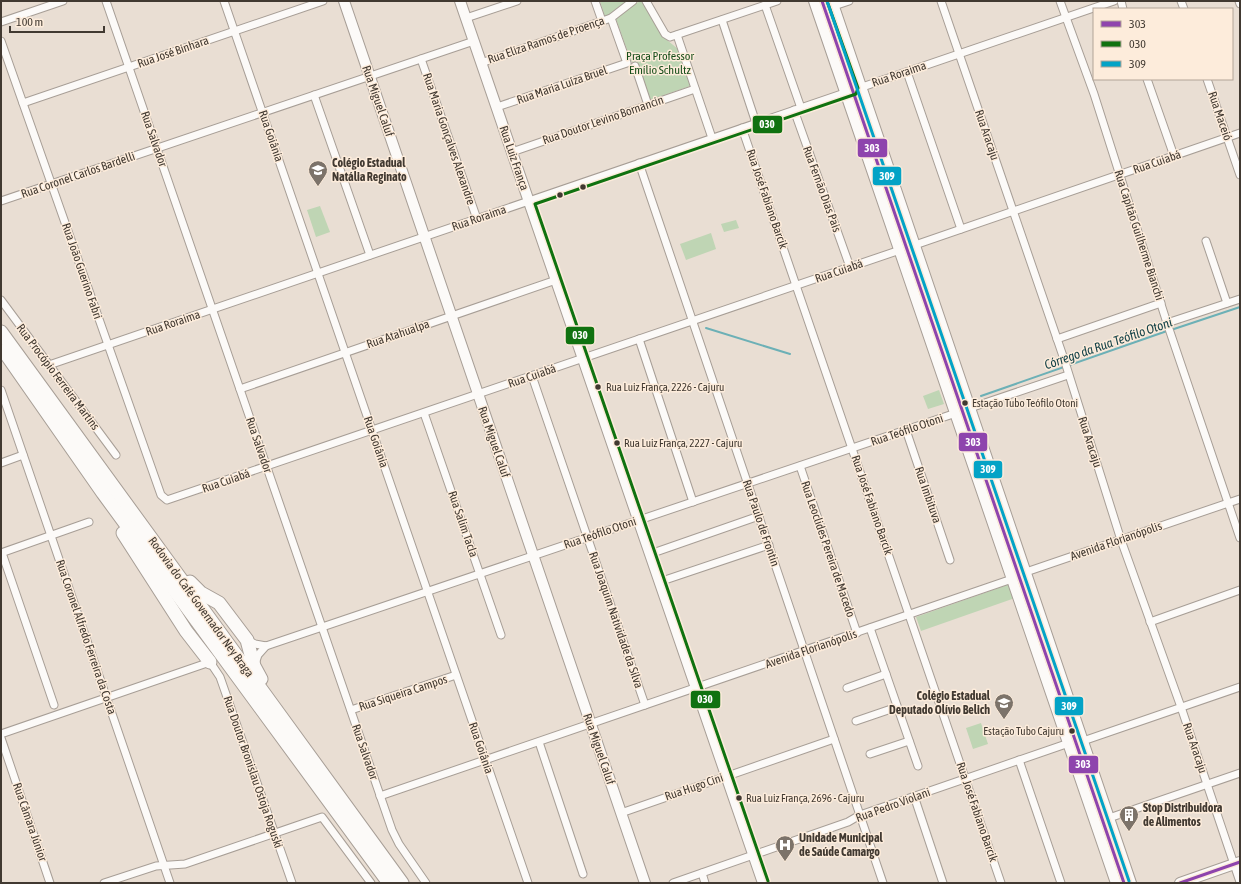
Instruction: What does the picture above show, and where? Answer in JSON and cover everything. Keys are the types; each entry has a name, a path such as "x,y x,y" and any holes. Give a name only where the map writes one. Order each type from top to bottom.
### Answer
{"highway":[{"name":"Rodovia do Café Governador Ney Braga","path":"1,332 402,883"},
{"name":"Rodovia do Café Governador Ney Braga","path":"1,347 103,493 389,883"},
{"path":"103,493 136,555 186,631 210,662"},
{"path":"151,538 167,553 197,590 219,603 247,640 254,666 280,714"}],"street":[{"path":"1,22 47,4 63,1"},
{"name":"Rua Salvador","path":"106,1 380,796 399,844 426,883"},
{"name":"Rua Goiânia","path":"224,1 528,883"},
{"name":"Rua José Binhara","path":"23,103 323,1"},
{"name":"Rua Miguel Caluf","path":"344,1 645,883"},
{"name":"Rua Luiz França","path":"460,1 763,883"},
{"path":"466,18 517,1"},
{"path":"595,1 602,21"},
{"name":"Rua Eliza Ramos de Proença","path":"481,63 611,18 633,1"},
{"path":"646,1 665,34 670,37 777,1"},
{"path":"814,1 1116,883"},
{"path":"849,1 833,4 1131,883"},
{"name":"Rua Aracaju","path":"942,1 1065,362 1067,373 1121,540 1237,863 1240,882"},
{"name":"Rua Capitão Guilherme Bianchi","path":"1060,1 1120,175 1160,304 1240,538"},
{"name":"Rua Roraima","path":"49,365 1114,1"},
{"name":"Rua Fernão Dias Pais","path":"766,5 798,109 850,267"},
{"name":"Rua Maria Luíza Bruel","path":"496,107 627,63 611,18"},
{"path":"722,20 756,123"},
{"path":"677,35 712,138"},
{"name":"Rua João Guerino Fabri","path":"1,41 161,495 164,499"},
{"name":"Rua Coronel Carlos Bardelli","path":"1,201 474,41"},
{"name":"Rua Maria Gonçalves Alexandre","path":"421,59 477,219"},
{"path":"635,66 648,105"},
{"path":"907,72 961,229"},
{"path":"1147,80 1174,156"},
{"name":"Rua Maceió","path":"1207,80 1240,175"},
{"name":"Rua Doutor Levino Bornancin","path":"512,152 695,88"},
{"path":"314,95 370,255"},
{"name":"Rua José Fabiano Barcik","path":"742,128 1001,883"},
{"name":"Rua Cuiabá","path":"915,245 1240,133"},
{"name":"Rua Paulo de Frontin","path":"639,163 884,883"},
{"path":"1206,241 1227,303"},
{"name":"Rua Cuiabá","path":"164,499 170,500 900,250"},
{"name":"Rua Atahualpa","path":"240,389 556,280"},
{"path":"1169,328 1227,303 1240,299"},
{"name":"Rua Procópio Ferreira Martins","path":"1,300 116,454"},
{"path":"1057,339 1160,304"},
{"path":"639,339 693,502"},
{"path":"970,408 1067,373"},
{"name":"Rua Joaquim Natividade da Silva","path":"532,376 645,705"},
{"name":"Rua Coronel Alfredo Ferreira da Costa","path":"1,390 170,883"},
{"name":"Rua Salim Tacla","path":"424,413 501,635"},
{"name":"Rua Teófilo Otoni","path":"266,646 956,413"},
{"name":"Rua Imbituva","path":"906,430 950,560"},
{"path":"1,463 23,455"},
{"name":"Rua Leoclides Pereira de Macedo","path":"800,466 857,633"},
{"name":"Avenida Florianópolis","path":"380,796 1012,580 1026,572 1240,499"},
{"path":"650,554 759,516"},
{"path":"54,705 1,553 89,522"},
{"path":"660,582 769,545"},
{"path":"1150,622 1240,590"},
{"path":"870,628 918,766"},
{"path":"247,640 255,644 266,646 258,656 254,666"},
{"path":"1,734 210,662"},
{"name":"Rua Doutor Bronislau Ostoja Roguski","path":"210,662 220,677 292,883"},
{"path":"846,688 886,674"},
{"name":"Rua Siqueira Campos","path":"351,710 456,675"},
{"path":"1083,741 1240,687"},
{"path":"856,721 897,707"},
{"name":"Rua Câmara Júnior","path":"1,738 50,883"},
{"name":"Rua Hugo Cini","path":"621,813 834,738"},
{"path":"870,754 909,741"},
{"path":"539,742 583,874"},
{"name":"Rua Pedro Violani","path":"673,883 848,822 860,815 1068,743"},
{"path":"1019,760 1061,883"},
{"path":"1109,818 1240,773"},
{"path":"914,796 943,883"},
{"path":"104,883 113,882 156,866 165,867 185,864 322,817 371,883"},
{"path":"1180,883 1237,863"},
{"path":"702,873 705,883"}],"green space":[{"path":"600,1 628,1 605,17"},
{"name":"Praça Professor Emílio Schultz","path":"642,1 662,36 678,49 690,86 650,100 637,64 631,61 616,19 636,3"},
{"path":"320,206 330,232 316,237 307,210"},
{"path":"736,220 739,228 724,232 721,224"},
{"path":"711,233 716,249 686,260 680,244"},
{"path":"939,390 944,404 928,409 923,396"},
{"path":"1010,584 1015,598 921,631 916,617"},
{"path":"981,723 988,744 973,749 966,728"}],"waterway":[{"name":"Córrego da Rua Teófilo Otoni","path":"1171,330 1240,307"},
{"name":"Córrego da Rua Teófilo Otoni","path":"706,328 790,354"},
{"name":"Córrego da Rua Teófilo Otoni","path":"981,396 1167,331"}],"transit line":[{"name":"303","path":"822,1 1124,883"},
{"name":"030","path":"768,881 535,204 856,94 858,88 827,1"},
{"name":"309","path":"827,1 1129,881"},
{"name":"303","path":"1180,883 1240,862"}],"place":[{"name":"Colégio Estadual Natália Reginato","path":"318,187"},
{"name":"Rua Luiz França, 2226 - Cajuru","path":"598,387"},
{"name":"Estação Tubo Teófilo Otoni","path":"965,403"},
{"name":"Rua Luiz França, 2227 - Cajuru","path":"617,443"},
{"name":"Colégio Estadual Deputado Olívio Belich","path":"1004,720"},
{"name":"Estação Tubo Cajuru","path":"1072,731"},
{"name":"Rua Luiz França, 2696 - Cajuru","path":"739,798"},
{"name":"Stop Distribuidora de Alimentos","path":"1129,832"},
{"name":"Unidade Municipal de Saúde Camargo","path":"785,862"}]}
